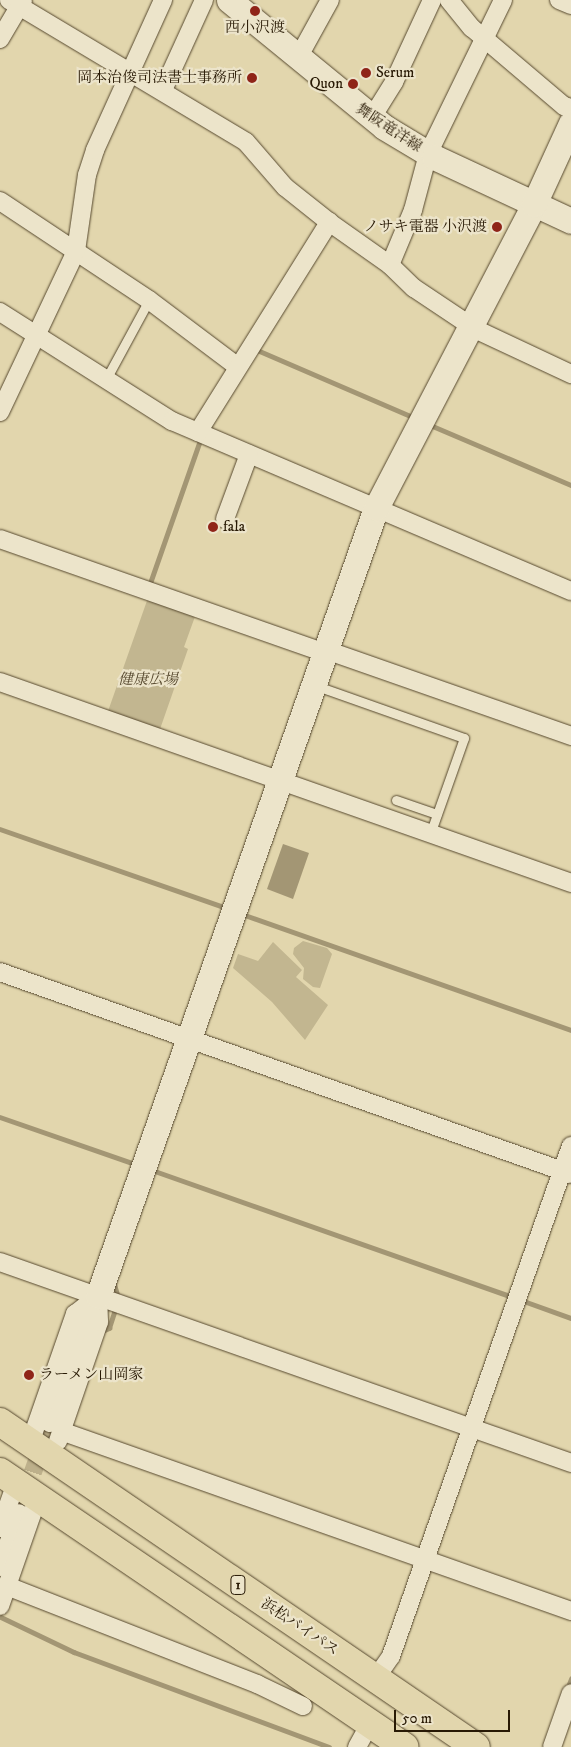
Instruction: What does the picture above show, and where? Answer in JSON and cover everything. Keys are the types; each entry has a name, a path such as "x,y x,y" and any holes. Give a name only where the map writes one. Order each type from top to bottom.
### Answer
{"highway":[{"name":"浜松バイパス","path":"0,1422 476,1747"},
{"path":"18,1491 363,1735 404,1747"}],"street":[{"path":"0,412 76,251 90,162 163,0"},
{"path":"163,90 204,0"},
{"name":"舞阪竜洋線","path":"229,0 371,118 428,154 571,222"},
{"path":"298,58 330,0"},
{"path":"371,118 394,82 432,0"},
{"path":"449,0 484,38 564,106 571,108"},
{"path":"390,265 413,210 428,154 503,0"},
{"path":"559,0 571,5"},
{"path":"0,39 17,2 246,142 285,186 329,222 390,265 414,288 469,325 571,374"},
{"path":"41,1450 56,1427 87,1318 98,1296 376,508 469,325 534,204 571,124"},
{"path":"0,201 149,300 238,367"},
{"path":"198,432 329,222"},
{"path":"0,312 158,414 571,591"},
{"path":"225,519 249,454"},
{"path":"0,538 571,736"},
{"path":"0,682 571,883"},
{"path":"0,972 567,1172"},
{"path":"375,1679 391,1656 471,1428 567,1172 571,1146"},
{"path":"0,1262 571,1463"},
{"path":"41,1450 75,1314 98,1296"},
{"path":"56,1427 571,1611"},
{"path":"0,1528 18,1491"},
{"path":"0,1567 18,1491"},
{"path":"0,1606 7,1586 18,1491"},
{"path":"7,1586 257,1684 303,1706"},
{"path":"560,1738 571,1693"}],"lane":[{"path":"105,380 149,300"},
{"path":"314,685 464,738 430,834"},
{"path":"396,800 437,814"}],"green space":[{"name":"健康広場","path":"149,595 197,611 184,647 188,649 159,732 107,714"},
{"path":"303,941 327,948 332,954 320,988 313,987 303,979 304,968 293,954 294,948"},
{"path":"273,942 302,970 296,977 328,1005 305,1040 272,1002 233,968 238,954 258,961"}],"shaded area":[{"path":"283,844 309,853 293,899 267,889"}],"waterway":[{"path":"255,349 413,417"},
{"path":"428,424 571,485"},
{"path":"149,586 200,440"},
{"path":"0,829 227,908"},
{"path":"242,914 571,1030"},
{"path":"0,1117 135,1164"},
{"path":"152,1170 512,1297"},
{"path":"114,1283 118,1296"},
{"path":"521,1300 571,1318"},
{"path":"102,1331 109,1328 115,1310"},
{"path":"1,1617 74,1652 329,1747"},
{"path":"567,1689 571,1679"}],"tunnel":[{"path":"24,1498 50,1423"}],"place":[{"name":"西小沢渡","path":"255,11"},
{"name":"Serum","path":"366,73"},
{"name":"岡本治俊司法書士事務所","path":"252,78"},
{"name":"Quon","path":"353,84"},
{"name":"ノサキ電器 小沢渡","path":"497,227"},
{"name":"fala","path":"213,527"},
{"name":"ラーメン山岡家","path":"29,1375"}]}
